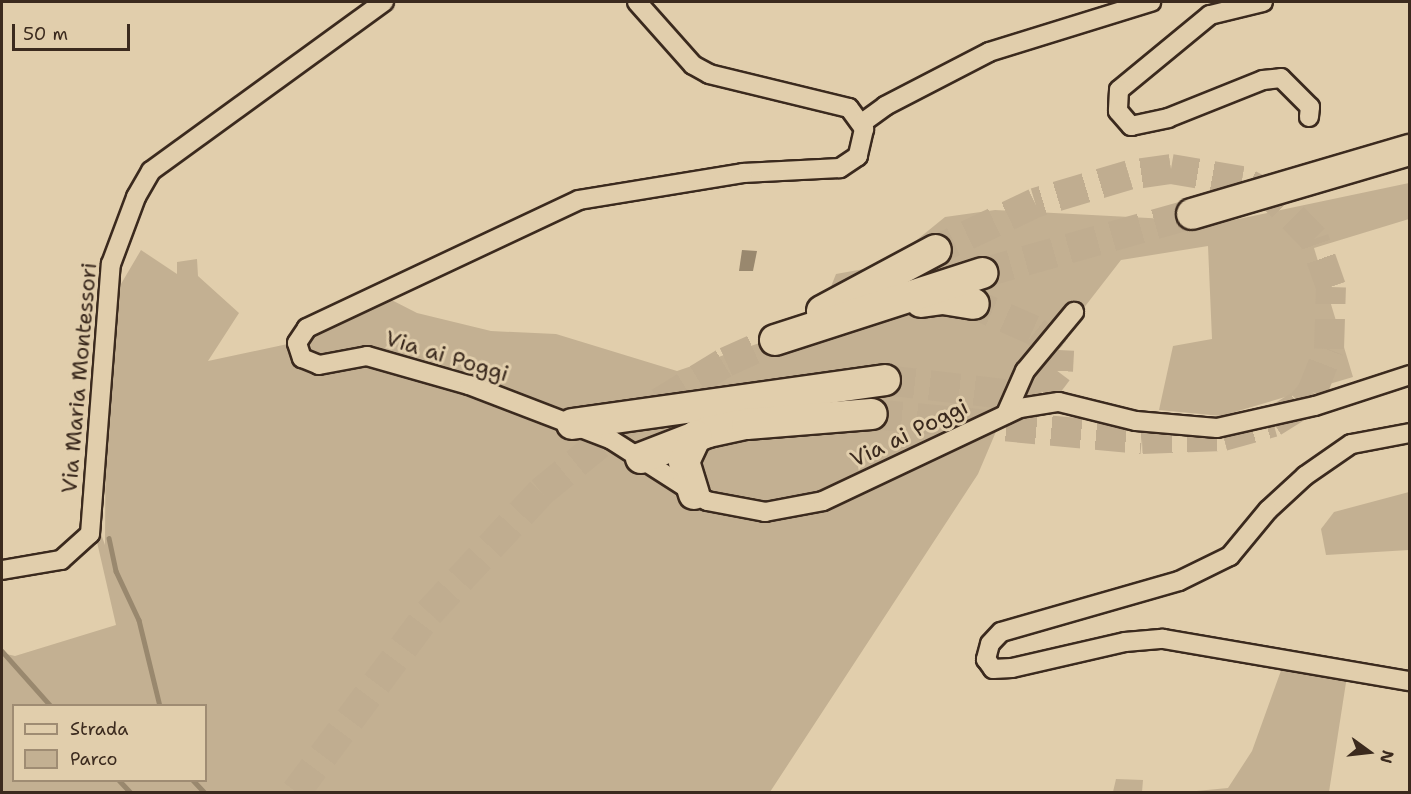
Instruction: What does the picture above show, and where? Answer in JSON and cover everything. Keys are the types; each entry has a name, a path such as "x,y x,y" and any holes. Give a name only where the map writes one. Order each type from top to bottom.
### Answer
{"highway":[{"path":"1192,214 1410,150"},
{"path":"936,250 872,280 774,340 841,316 982,273"},
{"path":"841,316 943,298 974,304"},
{"path":"572,424 706,408 824,385 885,380"},
{"path":"641,458 658,429 706,408"},
{"path":"641,458 696,436 797,417 872,414"},
{"path":"694,494 684,462 696,436"}],"street":[{"name":"Via Maria Montessori","path":"2,570 61,560 90,534 111,264 136,197 151,171 384,2"},
{"path":"637,2 701,70 840,105 862,123 885,106 989,52 1079,20 1151,2"},
{"path":"1263,2 1210,15 1119,90 1118,111 1131,126 1190,111 1263,80 1281,78 1310,107 1309,117"},
{"name":"Via ai Poggi","path":"862,123 863,146 858,156 840,168 744,173 579,200 318,322 299,337 298,354 313,365 346,357 379,359 469,385 572,424 641,458 694,494 751,511 806,507 1006,414 1059,402 1136,421 1216,428 1315,406 1410,375"},
{"path":"1006,414 1025,371 1074,312"},
{"path":"1410,433 1351,444 1268,510 1230,556 1179,581 1001,632 990,644 986,659 993,669 1012,668 1125,642 1163,639 1410,681"}],"green space":[{"path":"1409,183 1409,219 1314,248 1353,377 1221,416 1159,410 1173,346 1212,339 1208,246 1121,260 1006,408 978,474 770,792 2,792 2,653 15,656 116,625 97,542 101,534 105,545 106,365 111,301 141,250 177,274 177,262 197,259 198,276 239,313 208,361 297,342 372,290 417,313 491,331 556,334 677,371 816,324 836,274 886,265 945,217 995,210 1224,222"},
{"path":"1409,492 1409,550 1326,555 1321,529 1334,512"},
{"path":"1283,665 1347,676 1329,792 1186,792 1228,788 1252,751"},
{"path":"1116,779 1143,780 1142,792 1113,792"}],"shaded area":[{"path":"742,250 757,251 753,271 739,271"}],"waterway":[{"path":"109,538 116,571 139,620 160,704"},
{"path":"2,651 49,704"},
{"path":"121,782 130,792"},
{"path":"195,782 204,792"}],"tunnel":[{"path":"872,414 1142,439 1223,436 1273,422 1302,404 1312,392 1329,349 1331,287 1314,239 1275,199 1242,181 1171,169 1129,175 1035,203 936,250"},
{"path":"982,273 1192,214"},
{"path":"885,380 1021,396 1042,392 1058,371 1059,350 1033,330 974,304"},
{"path":"296,792 429,613 541,492 621,426 726,362 775,340"}]}
